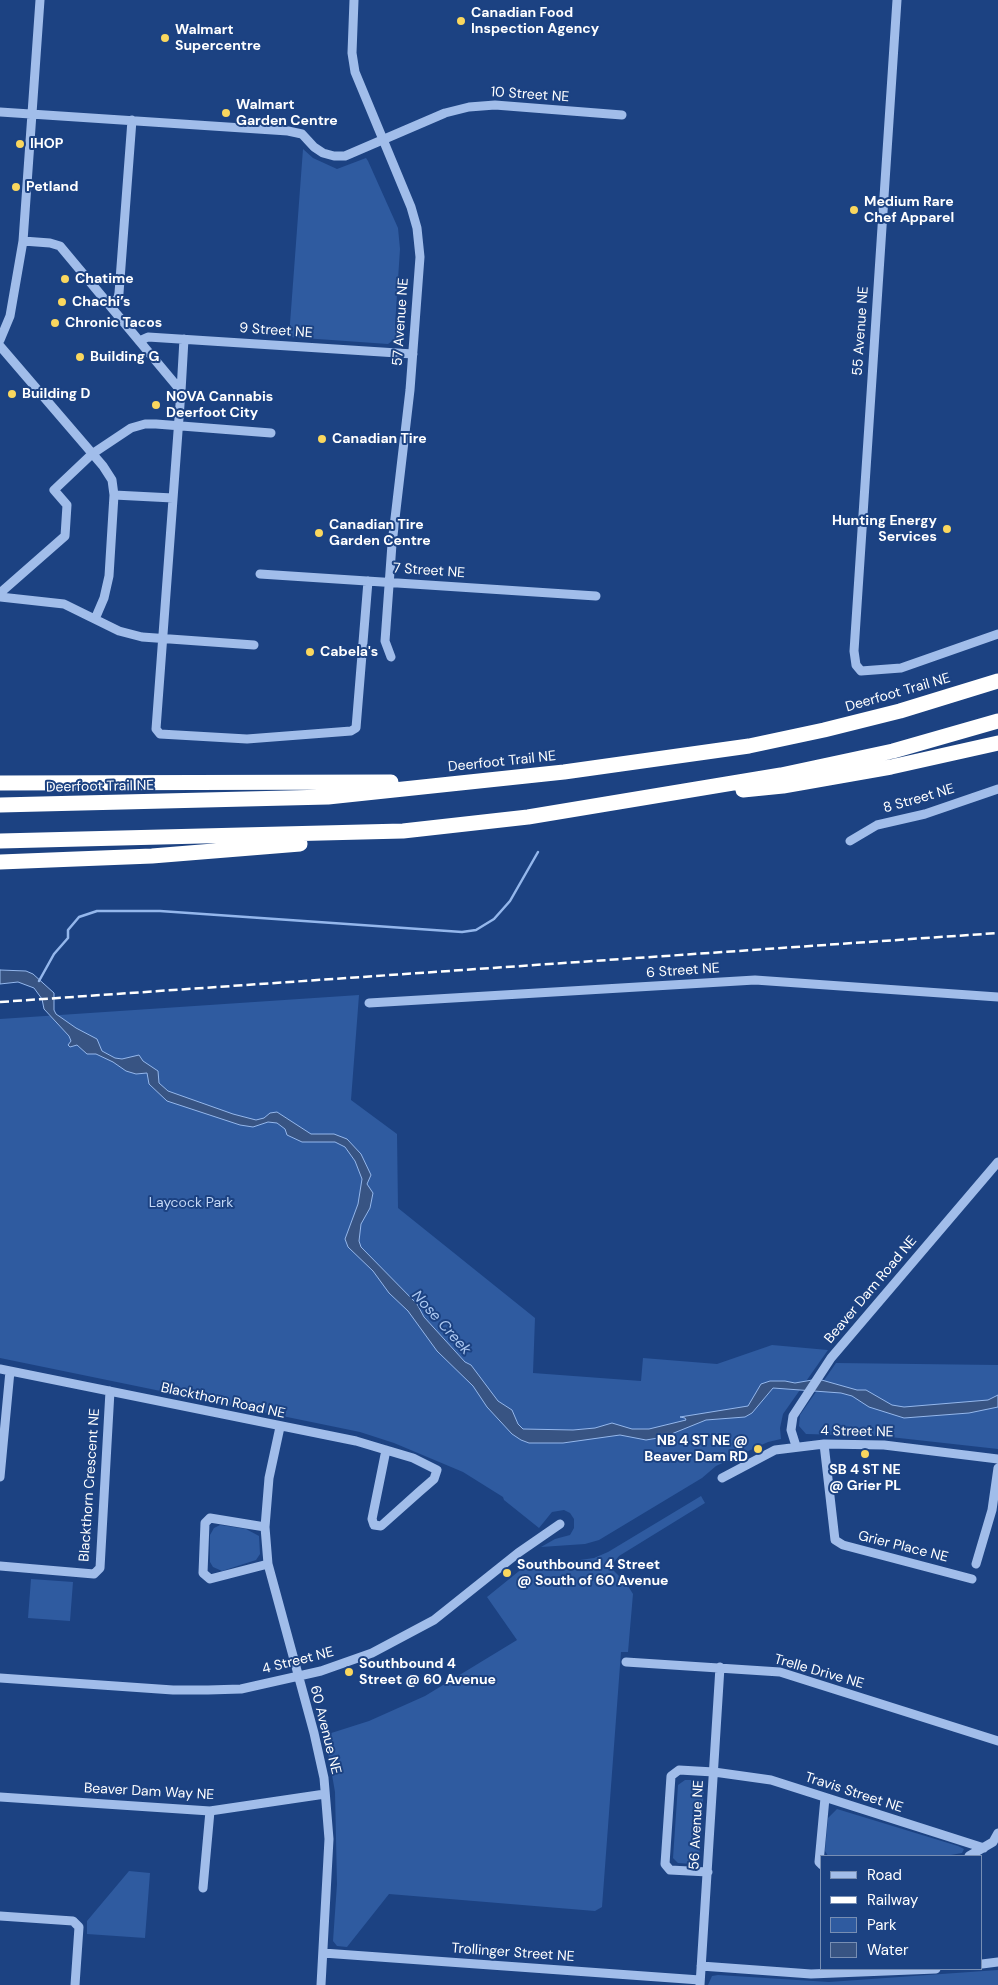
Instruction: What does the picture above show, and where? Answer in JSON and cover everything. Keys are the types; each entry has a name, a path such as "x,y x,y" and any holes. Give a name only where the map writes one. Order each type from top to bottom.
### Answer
{"highway":[{"name":"Deerfoot Trail NE","path":"0,804 328,797 564,772 758,744 900,711 998,681"},
{"path":"0,841 403,831 528,817 582,806 781,774 893,751 998,721"},
{"path":"582,806 792,785 891,767 998,743"},
{"path":"0,783 63,784 139,781 406,782 545,769 564,772"},
{"path":"0,777 63,784"},
{"path":"0,862 152,856 310,843 324,834"}],"street":[{"path":"0,340 10,316 23,241 40,0"},
{"name":"57 Avenue NE","path":"354,0 352,53 355,72 411,207 417,228 420,257 413,354 394,519 389,582 386,641 391,657"},
{"name":"55 Avenue NE","path":"897,0 854,651 856,665 861,671 901,668 998,634"},
{"name":"10 Street NE","path":"0,112 288,131 302,134 314,147 323,153 334,156 345,156 382,138 445,113 469,107 495,104 622,115"},
{"path":"110,306 118,298 119,293 132,120"},
{"path":"23,241 50,243 60,246 181,391"},
{"name":"9 Street NE","path":"139,341 148,337 413,354"},
{"path":"184,340 156,729 160,734 247,739 351,731 356,728 368,581"},
{"path":"0,346 112,480 114,494 110,576 95,619"},
{"path":"0,593 65,536 67,505 54,490 92,454 137,426 178,426 271,433"},
{"path":"114,494 173,498"},
{"name":"7 Street NE","path":"260,574 596,596"},
{"path":"0,597 58,603 131,634 254,645"},
{"name":"8 Street NE","path":"850,841 878,825 925,814 998,789"},
{"name":"6 Street NE","path":"369,1003 755,980 998,997"},
{"name":"Beaver Dam Road NE","path":"796,1446 790,1423 798,1406 831,1358 998,1162"},
{"name":"Blackthorn Road NE","path":"0,1369 356,1441 413,1458 437,1470 434,1479 381,1526 374,1525 372,1519 386,1450"},
{"path":"0,1477 10,1371"},
{"name":"Blackthorn Crescent NE","path":"0,1566 94,1574 100,1568 110,1392"},
{"name":"60 Avenue NE","path":"280,1426 269,1478 265,1527 268,1564 314,1733 324,1778 329,1839 321,1985"},
{"name":"4 Street NE","path":"722,1478 763,1454 796,1446 824,1444 884,1445 998,1459"},
{"name":"Grier Place NE","path":"824,1444 835,1540 843,1546 972,1579"},
{"path":"976,1564 992,1510 998,1468"},
{"path":"265,1527 210,1518 205,1523 203,1573 210,1579 268,1564"},
{"name":"4 Street NE","path":"0,1678 173,1690 208,1690 241,1689 298,1677 372,1653 418,1629 441,1615 512,1558 560,1524"},
{"name":"Trelle Drive NE","path":"626,1662 780,1672 998,1741"},
{"name":"56 Avenue NE","path":"700,1982 720,1667"},
{"name":"Travis Street NE","path":"708,1872 670,1870 665,1864 672,1776 679,1770 714,1772 771,1780 984,1848"},
{"name":"Beaver Dam Way NE","path":"0,1797 210,1811 325,1794"},
{"path":"820,1863 825,1798"},
{"path":"203,1888 210,1811"},
{"path":"971,1855 993,1842 998,1833"},
{"path":"0,1916 73,1921 79,1927 75,1985"},
{"name":"Trollinger Street NE","path":"324,1954 700,1982"},
{"path":"983,1964 998,1962"},
{"path":"701,1966 811,1974 911,1970"}],"green space":[{"path":"303,149 313,158 337,169 366,158 398,228 400,249 395,325 399,329 399,336 388,344 289,337"},
{"name":"Laycock Park","path":"359,995 351,1100 397,1134 398,1208 535,1318 533,1373 641,1381 643,1358 717,1364 772,1345 828,1350 783,1414 780,1428 781,1439 768,1442 716,1466 702,1478 599,1540 585,1544 541,1547 555,1539 570,1535 574,1528 574,1519 570,1513 564,1510 552,1512 539,1528 504,1500 503,1497 463,1472 394,1443 360,1432 0,1358 0,1019"},
{"path":"836,1363 998,1365 998,1449 881,1436 806,1434 799,1426 800,1415"},
{"path":"701,1496 705,1503 619,1556 610,1567 626,1583 633,1594 628,1652 621,1652 602,1907 595,1911 389,1894 347,1947 337,1946 333,1941 337,1884 335,1792 325,1735 369,1721 425,1696 517,1640 487,1597 529,1563 566,1562 594,1558 608,1552"},
{"path":"220,1525 246,1529 259,1536 260,1554 256,1560 222,1571 213,1567 210,1562 210,1535 214,1528"},
{"path":"31,1579 73,1582 70,1621 28,1618"},
{"path":"685,1780 697,1780 704,1787 699,1860 692,1864 678,1863 673,1858 678,1785"},
{"path":"837,1809 964,1849 962,1853 951,1855 827,1855 825,1851 828,1818"},
{"path":"129,1871 150,1873 145,1938 87,1934 87,1921"},
{"path":"998,1970 998,1985 708,1985 712,1976 718,1975 829,1982"}],"water":[{"path":"0,970 26,971 33,974 54,993 54,1010 56,1014 76,1028 97,1039 102,1051 115,1058 122,1059 139,1055 143,1061 158,1071 159,1083 168,1091 233,1114 256,1120 264,1118 270,1113 277,1112 311,1134 334,1134 347,1139 361,1154 371,1175 367,1184 373,1193 370,1208 361,1224 359,1241 361,1247 417,1304 424,1317 465,1362 471,1365 498,1401 512,1410 518,1424 523,1429 573,1430 595,1428 612,1423 632,1429 649,1429 686,1420 680,1417 748,1406 761,1384 770,1381 795,1383 818,1379 857,1390 866,1390 892,1405 904,1407 988,1400 998,1395 998,1407 969,1413 904,1418 869,1407 852,1396 841,1393 773,1388 752,1413 745,1417 706,1420 664,1437 646,1440 620,1435 563,1443 529,1443 521,1440 512,1434 487,1407 473,1386 437,1351 408,1311 389,1293 373,1271 348,1247 345,1239 358,1204 362,1179 355,1161 345,1147 335,1142 302,1142 287,1135 285,1129 277,1123 268,1122 253,1127 240,1125 167,1101 149,1084 147,1073 136,1074 126,1071 96,1054 87,1054 77,1045 70,1047 68,1045 71,1041 69,1036 44,1009 42,999 34,988 18,982 0,984"}],"waterway":[{"path":"39,981 54,954 68,938 68,930 79,917 97,911 160,911 462,932 476,930 494,919 510,901 538,852"}],"railway":[{"path":"0,1002 998,933"}],"place":[{"name":"Canadian Food Inspection Agency","path":"461,21"},
{"name":"Walmart Supercentre","path":"165,38"},
{"name":"Walmart Garden Centre","path":"226,113"},
{"name":"IHOP","path":"20,144"},
{"name":"Petland","path":"16,187"},
{"name":"Medium Rare Chef Apparel","path":"854,210"},
{"name":"Chatime","path":"65,279"},
{"name":"Chachi’s","path":"62,302"},
{"name":"Chronic Tacos","path":"55,323"},
{"name":"Building G","path":"80,357"},
{"name":"Building D","path":"12,394"},
{"name":"NOVA Cannabis Deerfoot City","path":"156,405"},
{"name":"Canadian Tire","path":"322,439"},
{"name":"Hunting Energy Services","path":"947,529"},
{"name":"Canadian Tire Garden Centre","path":"319,533"},
{"name":"Cabela's","path":"310,652"},
{"name":"NB 4 ST NE @ Beaver Dam RD","path":"758,1449"},
{"name":"SB 4 ST NE @ Grier PL","path":"865,1454"},
{"name":"Southbound 4 Street @ South of 60 Avenue","path":"507,1573"},
{"name":"Southbound 4 Street @ 60 Avenue","path":"349,1672"}],"water label":[{"name":"Nose Creek","path":"441,1323"}]}
